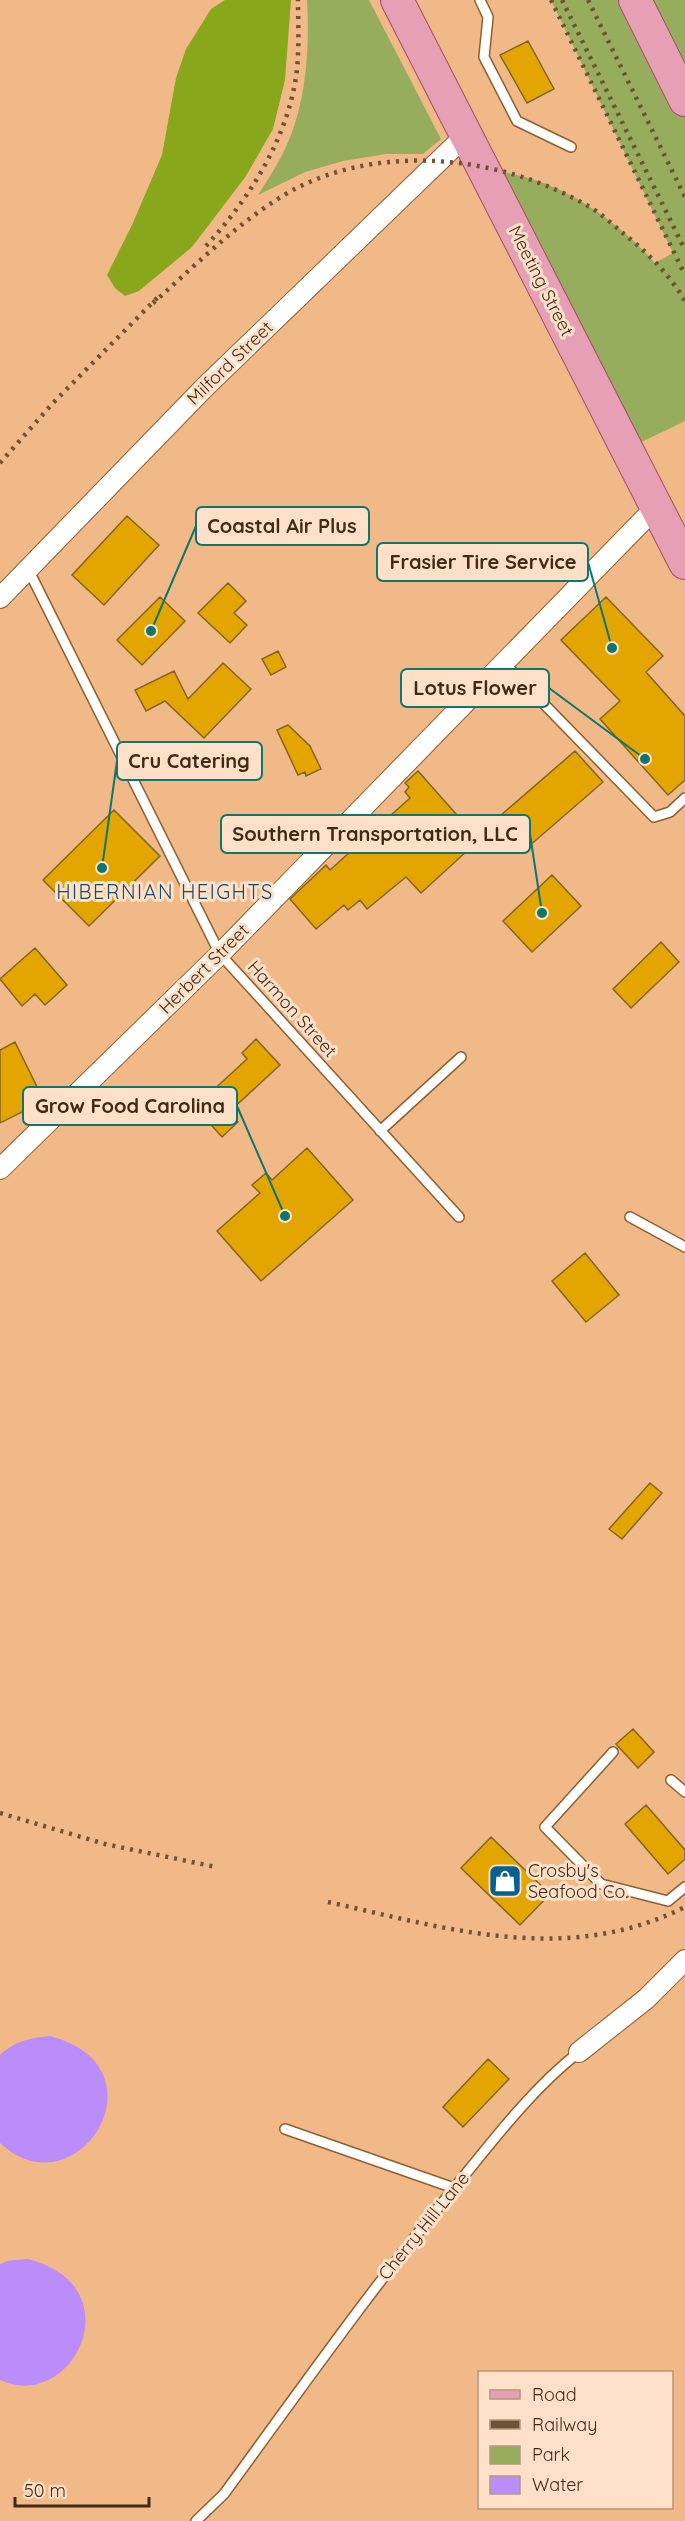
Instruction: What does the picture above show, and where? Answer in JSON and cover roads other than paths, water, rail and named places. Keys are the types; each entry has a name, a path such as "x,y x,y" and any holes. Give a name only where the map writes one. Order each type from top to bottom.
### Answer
{"main road":[{"name":"Meeting Street","path":"397,0 685,562"},
{"path":"637,0 685,100"}],"street":[{"name":"Milford Street","path":"0,598 205,387 466,134"},
{"name":"Herbert Street","path":"0,1169 220,954 656,507"},
{"name":"Cherry Hill Lane","path":"579,2052 646,1999 685,1960"}],"lane":[{"path":"480,0 488,16 484,57 517,121 571,147"},
{"name":"Harmon Street","path":"28,569 220,954 459,1217"},
{"path":"504,663 654,817 670,812 685,798"},
{"path":"380,1131 460,1056"},
{"path":"630,1217 685,1247"},
{"path":"613,1752 544,1827 601,1884 668,1901 685,1887"},
{"path":"672,1780 685,1792"},
{"name":"Cherry Hill Lane","path":"196,2521 224,2494 396,2259 508,2122 563,2064 579,2052"},
{"path":"285,2129 454,2188"}],"water":[{"path":"50,2036 85,2052 104,2076 107,2102 99,2128 81,2149 57,2161 29,2160 0,2143 0,2055 11,2046 23,2041"},
{"path":"28,2259 61,2273 79,2294 85,2318 82,2342 69,2364 50,2379 27,2386 0,2380 0,2264"}],"railway":[{"path":"206,246 250,190 282,128 290,106 297,73 298,0"},
{"path":"551,0 685,275"},
{"path":"562,0 685,250"},
{"path":"588,0 685,197"},
{"path":"153,303 254,215 291,191 326,176 363,166 402,161 441,161 480,166 554,189 593,209 633,241 665,273 685,301"},
{"path":"0,463 52,404 159,296"},
{"path":"0,1813 105,1844 216,1867"},
{"path":"328,1902 463,1931 508,1937 552,1938 596,1935 641,1925 685,1907"}],"place":[{"name":"Coastal Air Plus","path":"151,631"},
{"name":"Frasier Tire Service","path":"612,648"},
{"name":"Lotus Flower","path":"645,759"},
{"name":"Cru Catering","path":"102,868"},
{"name":"Southern Transportation, LLC","path":"542,913"},
{"name":"Grow Food Carolina","path":"285,1216"},
{"name":"Crosby's Seafood Co.","path":"505,1881"}],"district":[{"name":"HIBERNIAN HEIGHTS","path":"165,892"}]}
